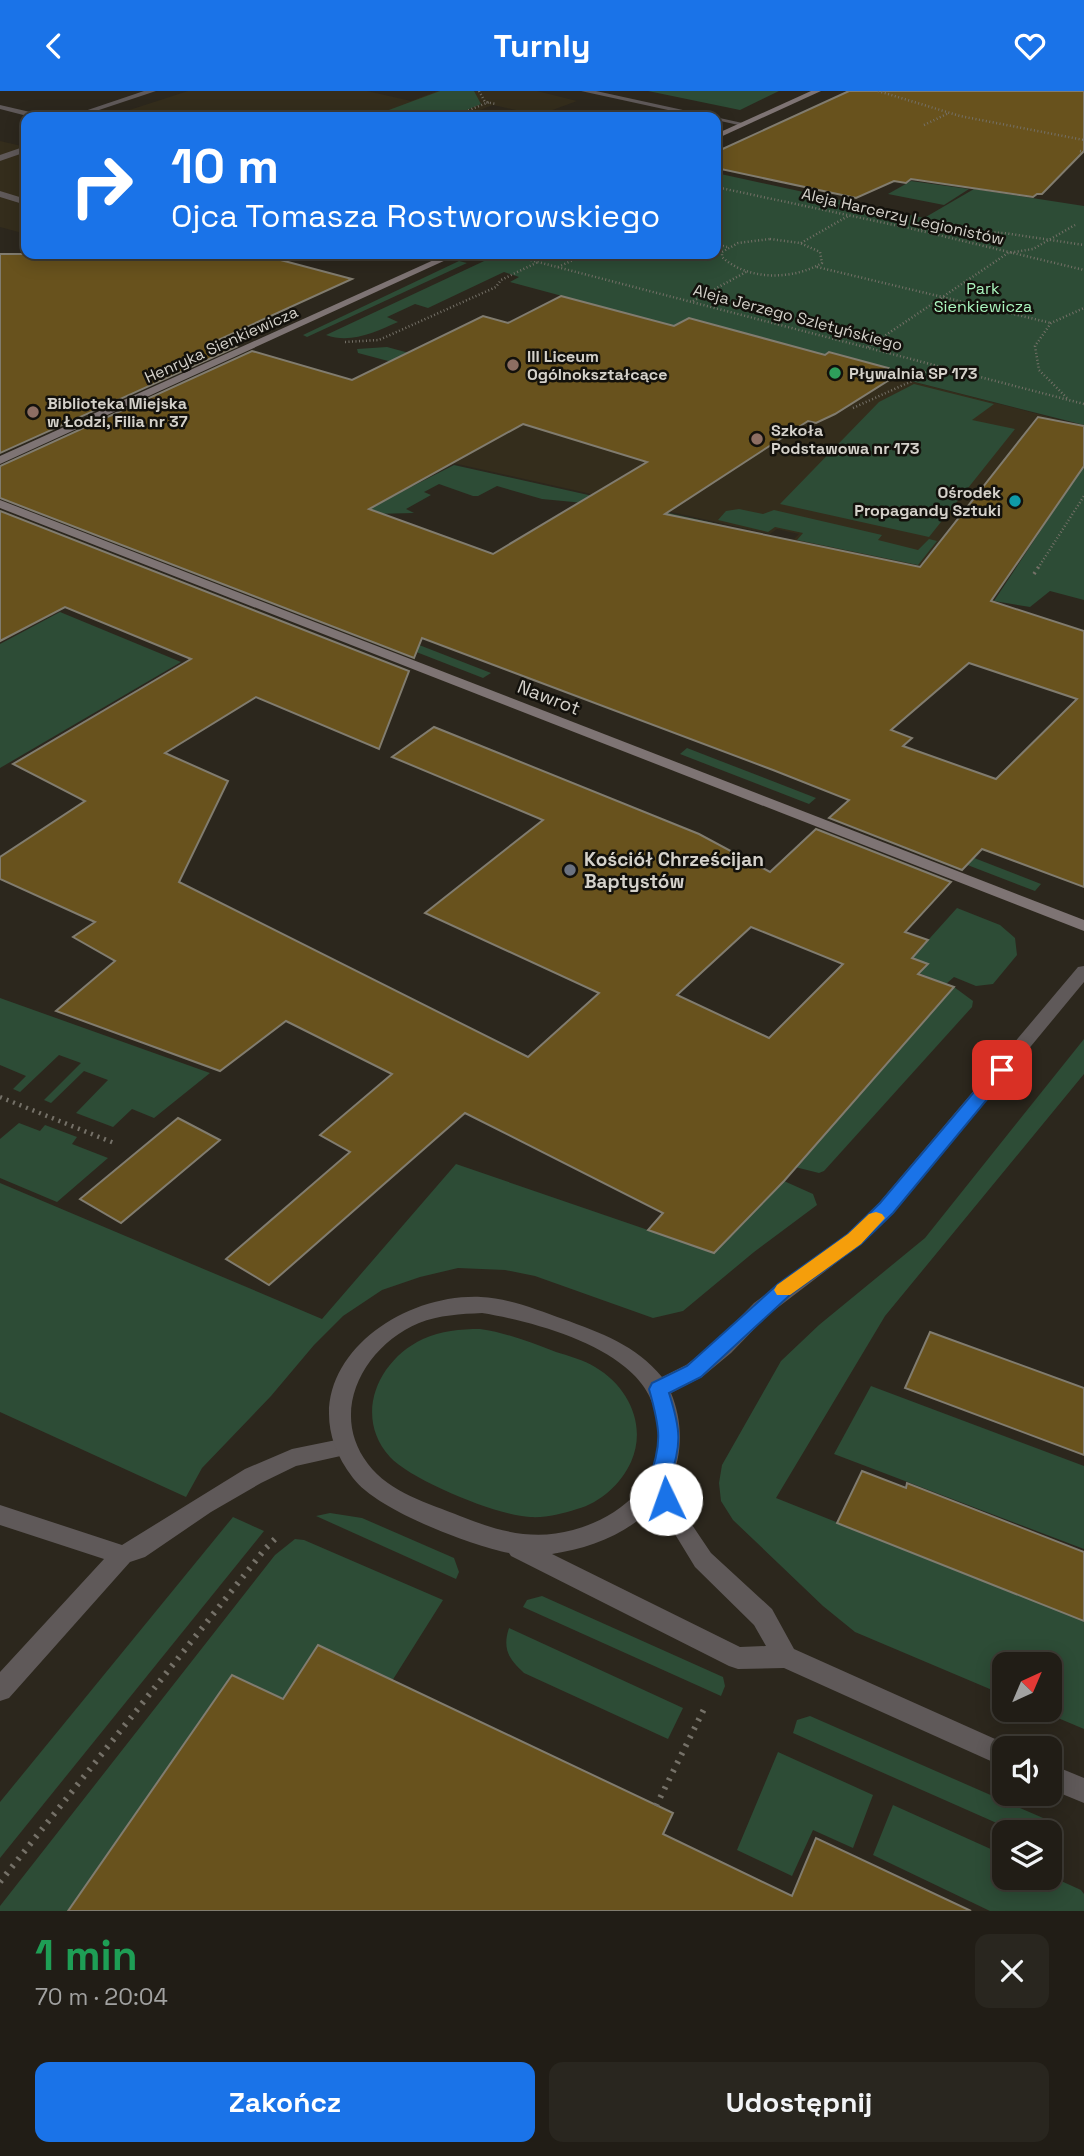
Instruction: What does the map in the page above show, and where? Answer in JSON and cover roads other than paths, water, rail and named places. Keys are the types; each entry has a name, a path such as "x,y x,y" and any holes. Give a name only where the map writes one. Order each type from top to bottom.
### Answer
{"street":[{"path":"87,112 152,91"},
{"path":"585,91 686,112"},
{"path":"721,135 817,91"},
{"path":"0,107 21,112"},
{"path":"721,119 743,124"},
{"path":"0,158 21,151"},
{"path":"0,194 21,200"},
{"path":"0,201 11,197"},
{"name":"Henryka Sienkiewicza","path":"0,460 443,259"},
{"name":"Nawrot","path":"0,504 1084,926"},
{"path":"659,1389 694,1371 724,1347 761,1309 854,1239 886,1208 1084,971"},
{"path":"515,1546 566,1543 602,1532 631,1514 659,1482 667,1458 669,1426 659,1389 640,1368 613,1347 531,1315 482,1305 444,1307 407,1319 376,1339 353,1365 341,1391 339,1419 346,1447 361,1472 385,1494 490,1539 515,1546 738,1658 785,1657 992,1750"},
{"path":"0,1690 122,1555 137,1550 203,1505 292,1458 346,1447"},
{"path":"659,1482 674,1516 703,1560 763,1618 785,1657"},
{"path":"0,1515 122,1555"},
{"path":"1062,1781 1084,1791"}],"place":[{"name":"III Liceum Ogólnokształcące","path":"513,365"},
{"name":"Pływalnia SP 173","path":"835,373"},
{"name":"Biblioteka Miejska w Łodzi, Filia nr 37","path":"33,412"},
{"name":"Szkoła Podstawowa nr 173","path":"757,439"},
{"name":"Ośrodek Propagandy Sztuki","path":"1015,501"},
{"name":"Kościół Chrześcijan Baptystów","path":"570,870"}],"park label":[{"name":"Park Sienkiewicza","path":"983,297"}]}
